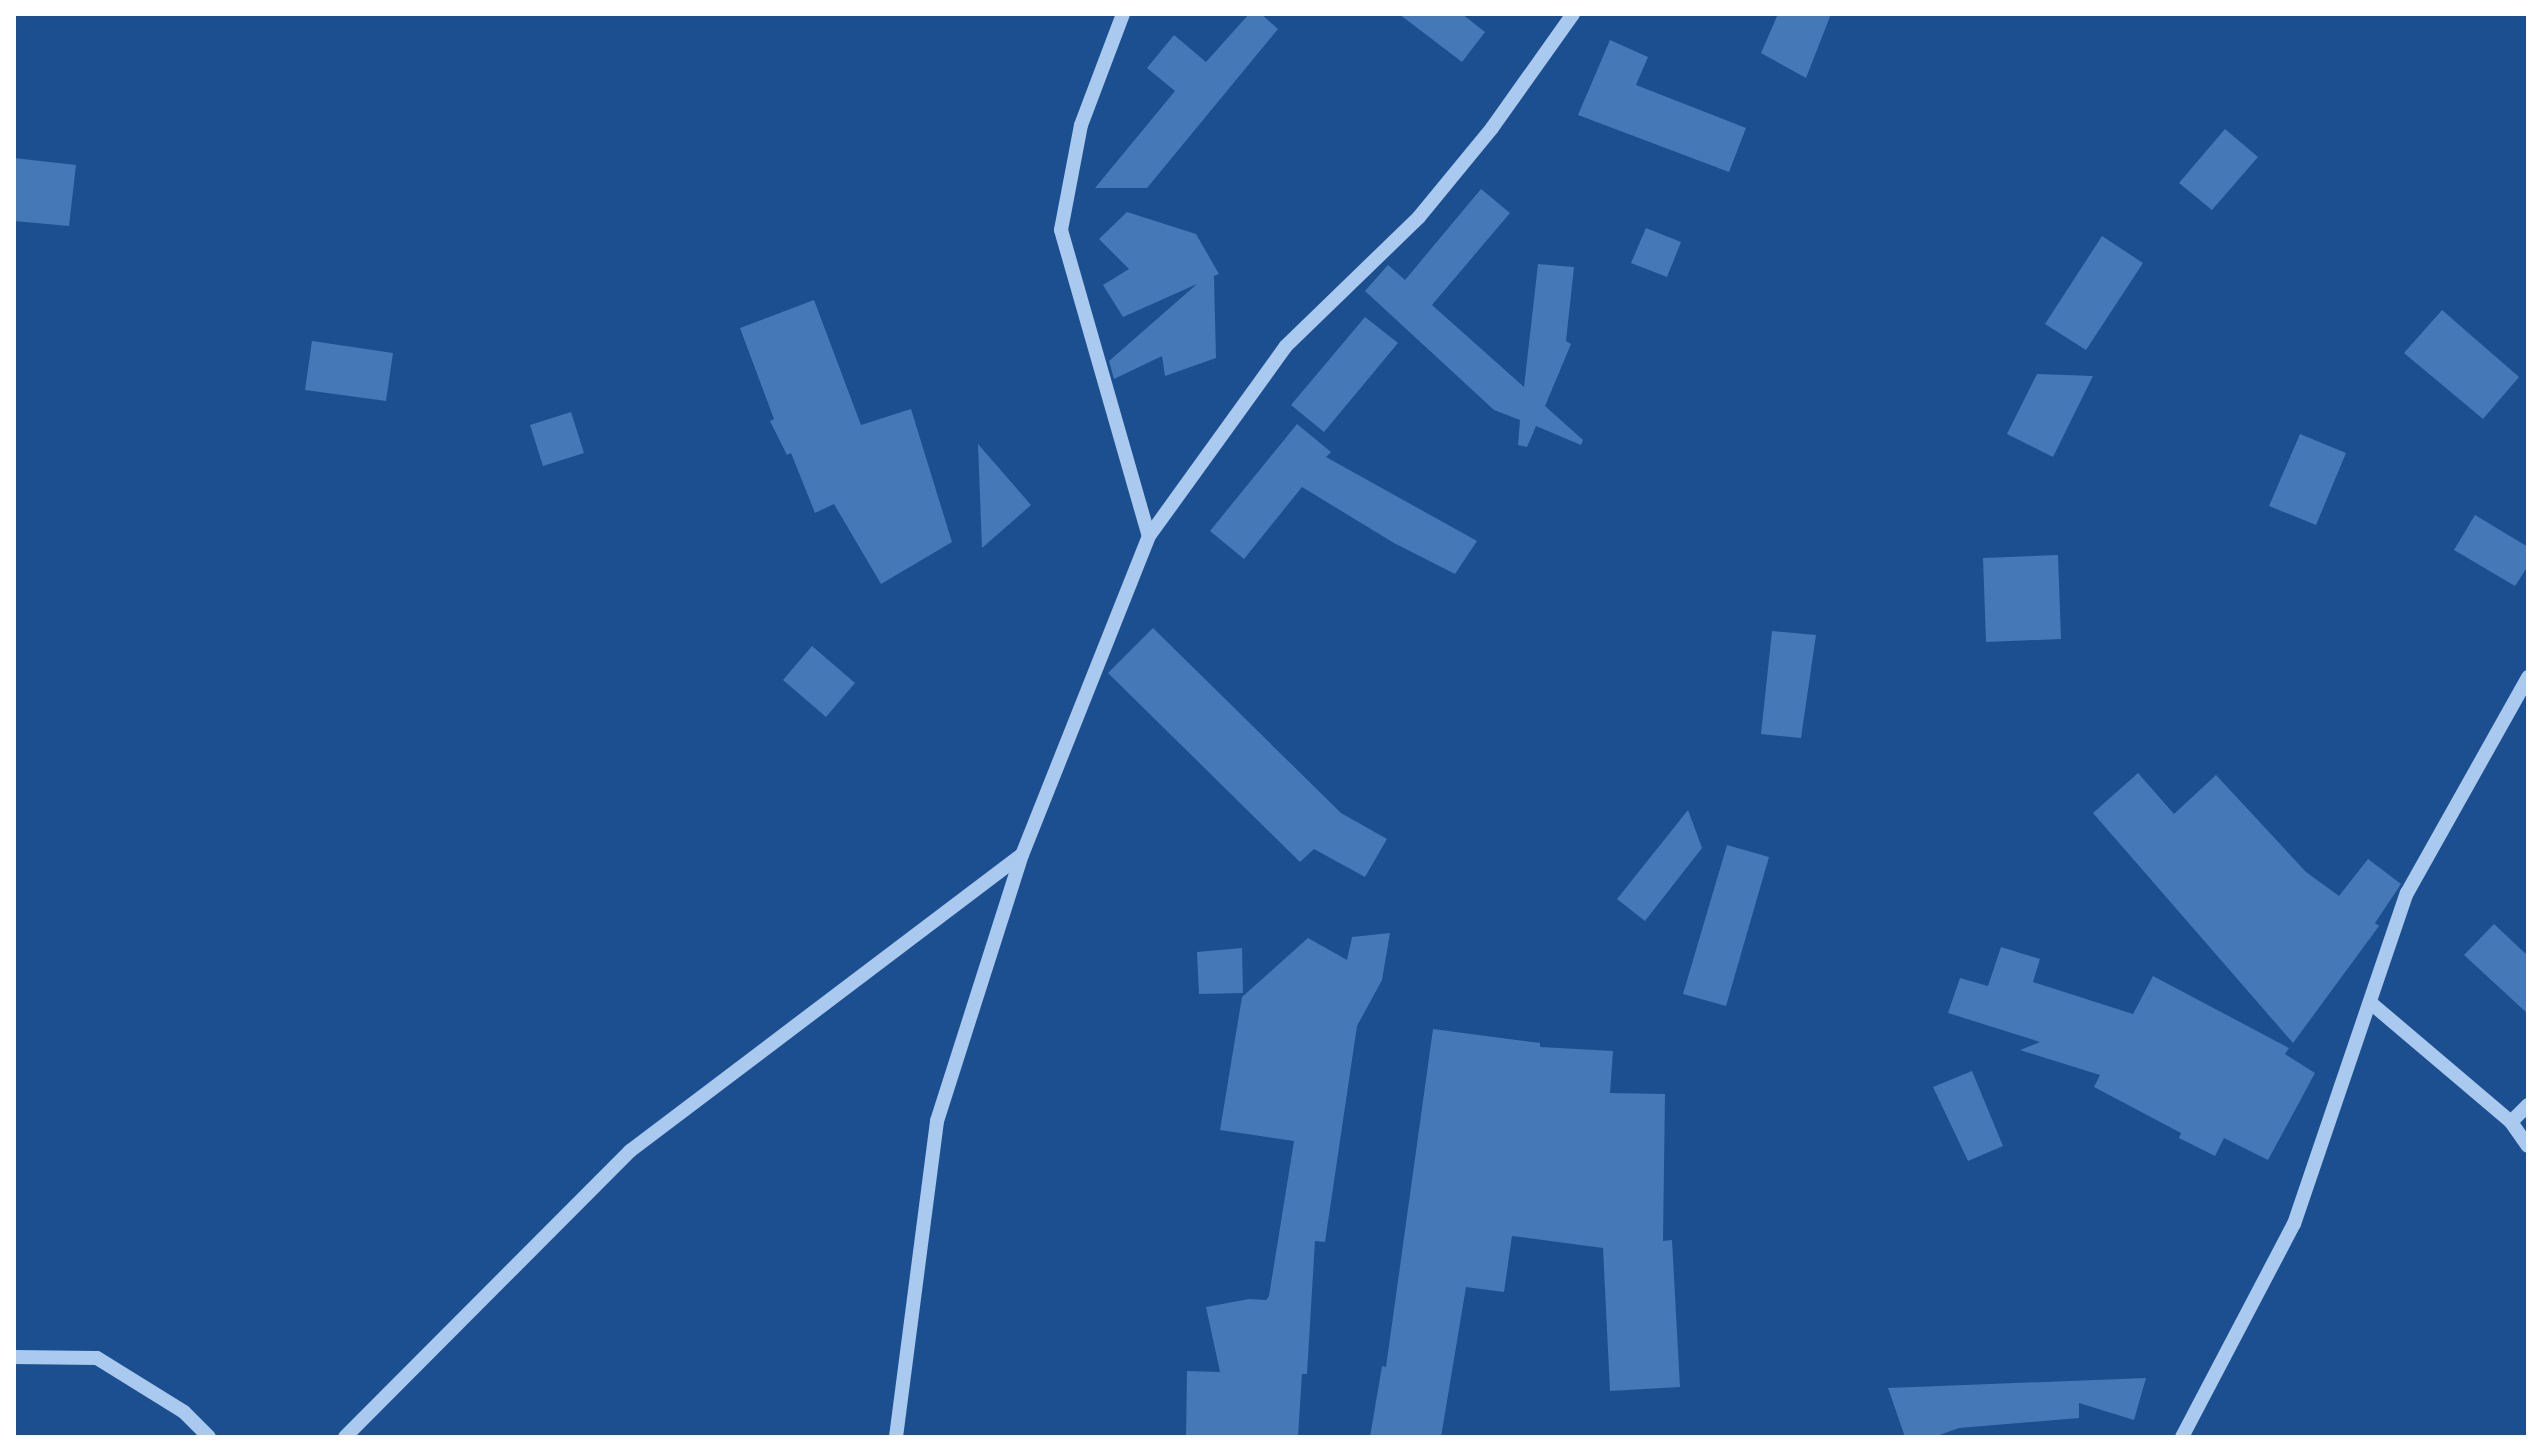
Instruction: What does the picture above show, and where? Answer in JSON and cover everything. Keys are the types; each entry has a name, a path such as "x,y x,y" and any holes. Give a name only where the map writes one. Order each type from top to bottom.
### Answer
{"street":[{"path":"1123,14 1081,125 1061,230 1149,536"},
{"path":"896,1437 937,1121 1022,855 1149,536 1286,346 1419,217 1492,128 1573,14"},
{"path":"2182,1437 2294,1224 2346,1066 2372,1004 2407,893 2528,677"},
{"path":"345,1437 630,1151 1022,855"},
{"path":"2372,1004 2511,1122 2528,1146"},
{"path":"2511,1122 2528,1105"},
{"path":"14,1357 97,1358 184,1412 209,1437"}],"building":[{"path":"1249,14 1261,14 1278,29 1147,188 1095,188 1175,91 1147,68 1174,35 1206,62"},
{"path":"1399,14 1462,14 1485,32 1462,62"},
{"path":"1778,14 1831,14 1806,78 1761,53"},
{"path":"1610,40 1648,57 1636,85 1746,128 1729,172 1578,115"},
{"path":"2225,129 2258,157 2212,210 2179,183"},
{"path":"14,158 76,165 69,226 14,221"},
{"path":"1481,189 1510,213 1432,305 1524,387 1538,264 1574,267 1566,341 1571,344 1545,406 1583,440 1581,445 1536,426 1527,447 1518,445 1520,420 1494,410 1365,291 1388,265 1405,280"},
{"path":"1127,212 1196,234 1219,274 1214,276 1216,358 1165,376 1162,356 1114,379 1109,361 1197,284 1123,317 1103,285 1129,269 1099,239"},
{"path":"1646,228 1681,242 1667,277 1631,263"},
{"path":"2102,236 2143,263 2086,350 2045,324"},
{"path":"814,300 861,425 911,409 952,542 881,584 834,504 815,513 791,453 787,455 770,421 774,419 740,328"},
{"path":"2442,310 2519,377 2483,419 2404,353"},
{"path":"1365,317 1398,343 1324,432 1291,405"},
{"path":"312,341 393,353 386,401 305,390"},
{"path":"2037,374 2093,376 2053,457 2007,434"},
{"path":"571,412 584,453 543,466 530,425"},
{"path":"1297,424 1331,452 1326,457 1477,541 1455,574 1394,543 1302,487 1244,559 1210,531"},
{"path":"2300,434 2346,453 2316,525 2269,506"},
{"path":"978,444 1031,505 982,548"},
{"path":"2475,515 2528,547 2528,566 2515,586 2454,550"},
{"path":"2058,555 2061,639 1986,642 1983,558"},
{"path":"1153,628 1341,813 1387,839 1365,877 1314,849 1300,862 1108,673"},
{"path":"1772,631 1816,635 1801,738 1761,734"},
{"path":"812,646 855,683 826,717 783,680"},
{"path":"2138,773 2174,814 2216,775 2306,872 2339,896 2368,859 2401,884 2375,923 2379,926 2293,1043 2093,813"},
{"path":"1688,810 1702,848 1645,921 1617,899"},
{"path":"1727,845 1769,857 1726,1006 1683,994"},
{"path":"2494,924 2528,956 2528,1014 2464,955"},
{"path":"1390,933 1382,980 1357,1026 1325,1242 1315,1241 1307,1374 1302,1374 1298,1437 1186,1436 1187,1371 1220,1372 1206,1307 1249,1299 1266,1300 1269,1296 1294,1141 1220,1130 1242,997 1308,938 1347,960 1352,937"},
{"path":"2001,947 2040,959 2033,982 2133,1014 2153,976 2289,1048 2285,1054 2315,1073 2268,1160 2224,1138 2215,1156 2179,1138 2181,1133 2094,1087 2100,1075 2020,1050 2040,1042 1948,1013 1960,978 1988,986"},
{"path":"1242,948 1243,993 1199,994 1197,952"},
{"path":"1433,1029 1540,1043 1540,1047 1613,1051 1610,1093 1665,1094 1663,1241 1672,1240 1680,1387 1610,1391 1603,1248 1512,1236 1504,1292 1466,1287 1441,1437 1370,1437 1382,1366 1386,1367"},
{"path":"1972,1071 2003,1146 1968,1161 1933,1087"},
{"path":"2146,1378 2134,1420 2079,1403 2079,1418 1959,1428 1934,1437 1905,1437 1888,1388"}]}
